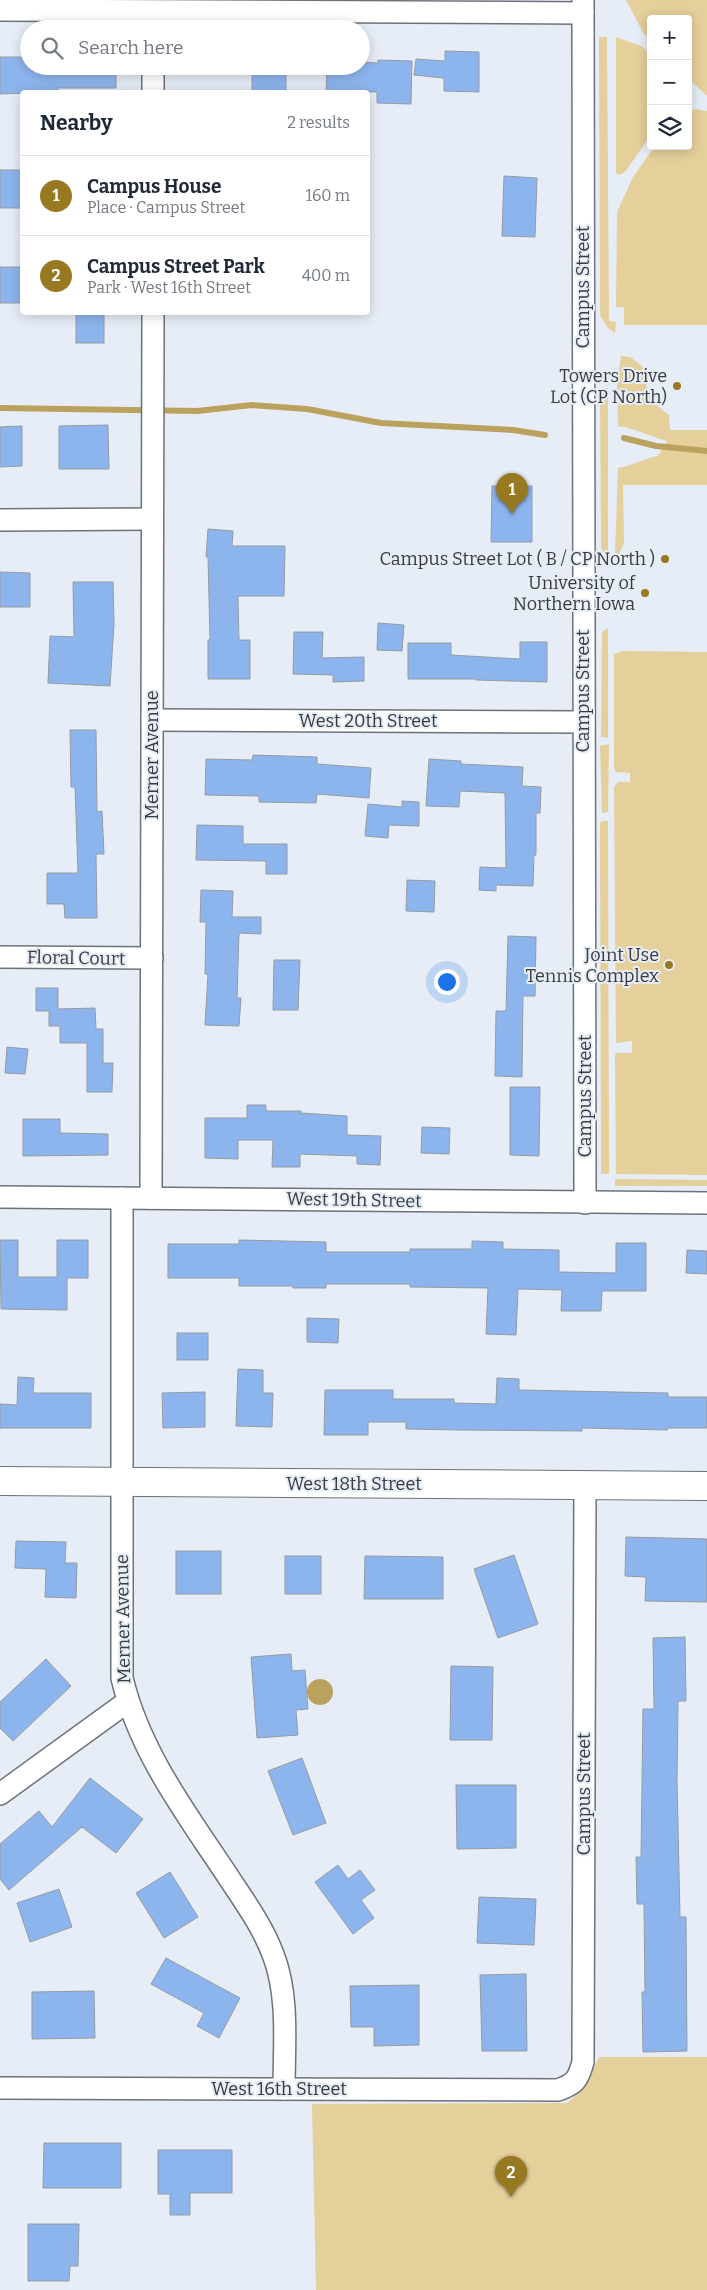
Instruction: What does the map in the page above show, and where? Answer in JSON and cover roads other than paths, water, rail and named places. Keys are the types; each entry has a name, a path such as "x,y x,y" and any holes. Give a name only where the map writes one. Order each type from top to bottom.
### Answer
{"main road":[{"name":"West 18th Street","path":"0,1481 707,1486"}],"street":[{"path":"0,10 153,13 582,6"},
{"name":"Campus Street","path":"582,6 585,1203"},
{"path":"153,75 153,90"},
{"name":"Merner Avenue","path":"151,1198 153,315"},
{"path":"0,520 152,519"},
{"name":"West 20th Street","path":"152,720 584,722"},
{"name":"Floral Court","path":"0,957 152,958"},
{"name":"West 19th Street","path":"0,1197 707,1203"},
{"name":"Merner Avenue","path":"122,1198 122,1678 127,1702 156,1766 252,1913 274,1958 281,1982 284,2089"},
{"name":"Campus Street","path":"558,2090 571,2086 579,2076 583,2062 585,1485"},
{"path":"0,1794 127,1702"},
{"name":"West 16th Street","path":"0,2088 558,2090"}],"waterway":[{"path":"0,408 197,411 252,405 307,409 381,423 513,430 545,435"},
{"path":"624,438 656,446 707,451"}],"place":[{"name":"Towers Drive Lot (CP North)","path":"677,386"},
{"name":"Campus House","path":"512,514"},
{"name":"Campus Street Lot ( B / CP North )","path":"665,559"},
{"name":"University of Northern Iowa","path":"645,593"},
{"name":"Joint Use Tennis Complex","path":"669,965"},
{"name":"Campus Street Park","path":"511,2197"}]}
